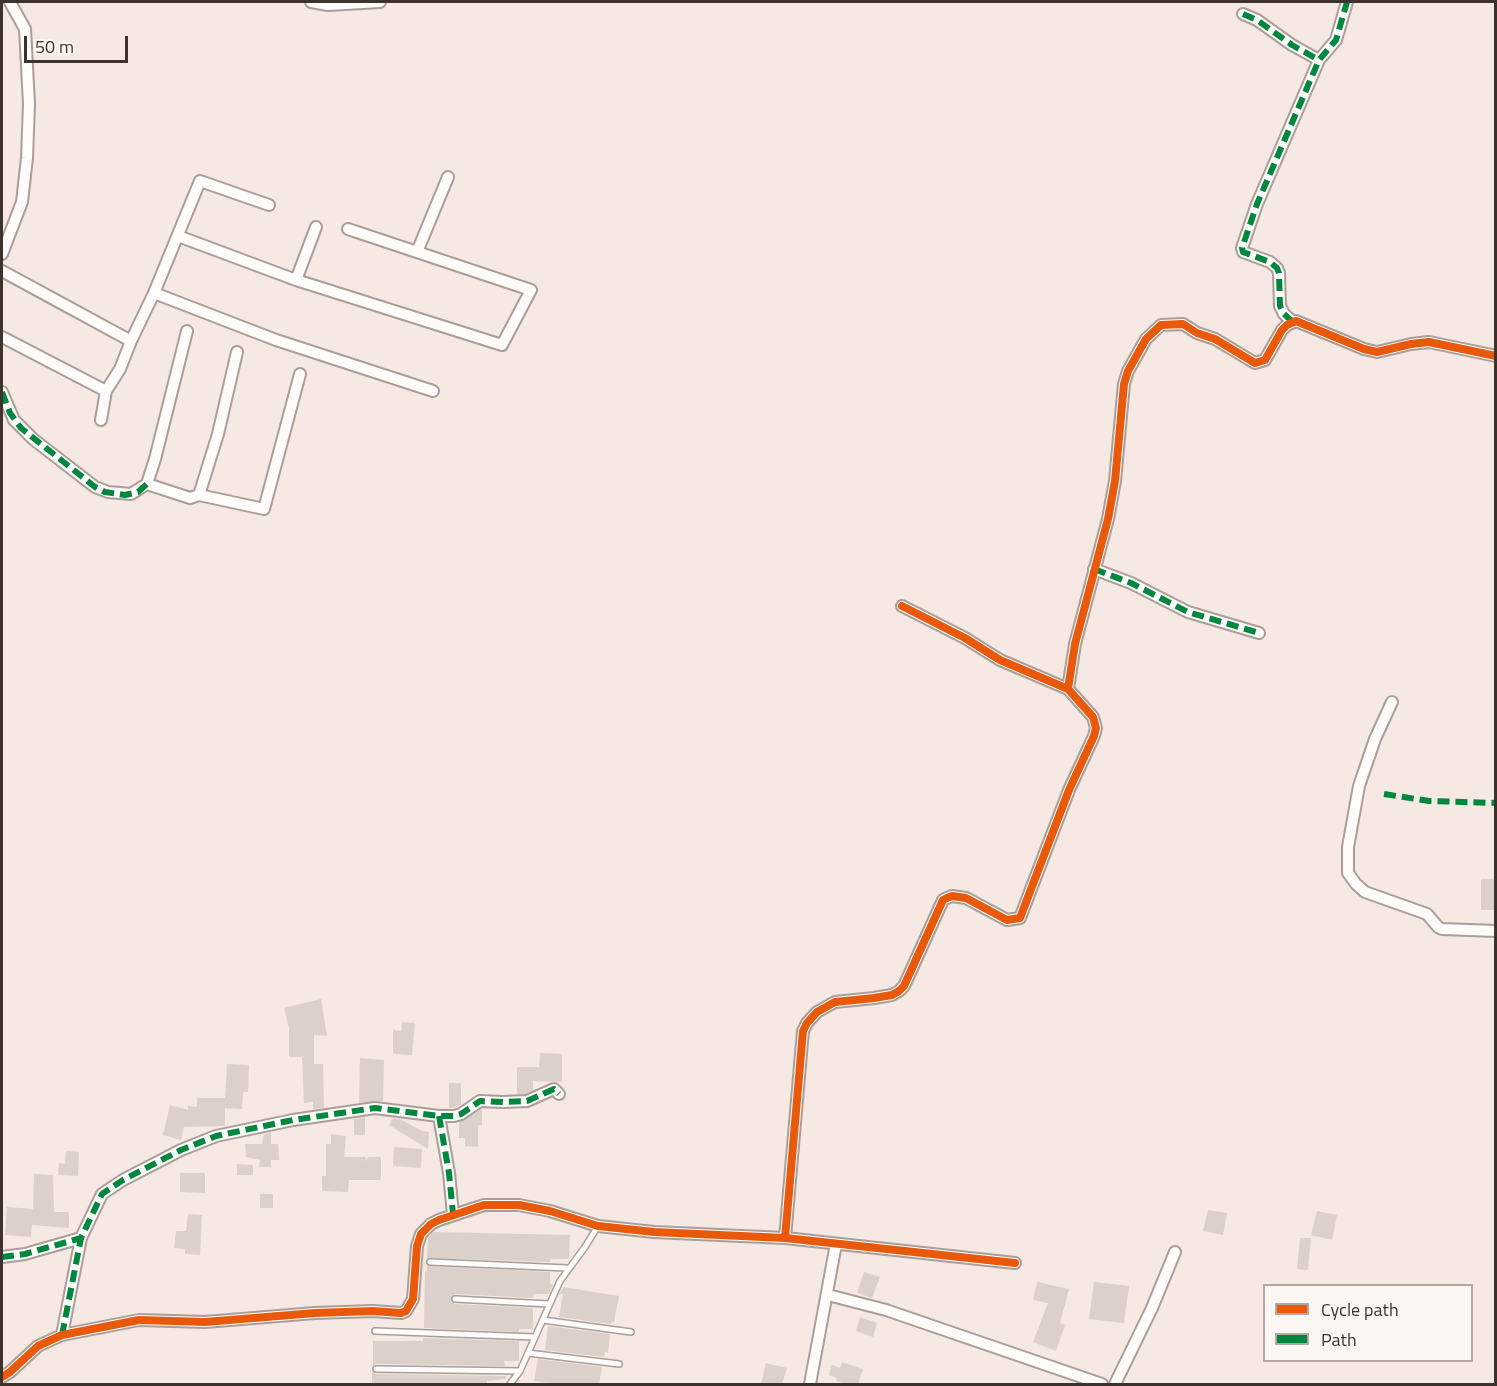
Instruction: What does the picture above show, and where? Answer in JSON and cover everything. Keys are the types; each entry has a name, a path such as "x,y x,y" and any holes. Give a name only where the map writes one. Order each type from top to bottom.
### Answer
{"street":[{"path":"2,254 22,202 28,147 29,104 25,29 10,2"},
{"path":"311,2 328,5 380,2"},
{"path":"1293,322 1284,314 1280,306 1277,268 1270,262 1243,252 1242,248 1257,204 1319,60 1336,40 1347,2"},
{"path":"1243,14 1257,20 1319,60"},
{"path":"417,252 448,177"},
{"path":"101,420 106,391 120,369 200,181 269,205"},
{"path":"296,280 316,227"},
{"path":"178,236 267,271 502,345 531,290 348,229"},
{"path":"2,271 131,341"},
{"path":"154,293 276,340 433,391"},
{"path":"1068,689 1075,644 1108,519 1115,481 1124,384 1128,371 1146,339 1161,325 1183,324 1197,333 1215,339 1250,362 1259,363 1267,357 1282,330 1293,322 1300,322 1364,349 1377,352 1429,342 1496,356"},
{"path":"2,392 10,413 21,428 95,487 105,492 125,495 138,492 147,484 155,459 188,331"},
{"path":"2,337 106,391"},
{"path":"199,495 218,434 237,352"},
{"path":"147,484 190,498 199,495 264,509 300,374"},
{"path":"1094,569 1188,612 1259,633"},
{"path":"785,1238 803,1031 807,1023 817,1012 835,1002 892,995 899,991 904,986 943,900 946,898 952,896 966,898 1007,920 1020,918 1069,790 1096,728 1093,717 1068,689 1000,660 902,606"},
{"path":"1392,702 1379,730 1359,786 1348,847 1348,873 1365,892 1427,914 1442,929 1496,932"},
{"path":"62,1335 81,1238 102,1194 181,1150 216,1136 293,1120 375,1108 439,1116 461,1114 480,1101 527,1101 554,1089 559,1094"},
{"path":"439,1116 449,1173 453,1214"},
{"path":"2,1377 38,1346 62,1335 139,1320 205,1322 315,1312 373,1311 401,1314 406,1311 413,1299 418,1240 431,1224 453,1214 484,1205 519,1205 550,1210 598,1226 654,1232 785,1238 1015,1263"},
{"path":"2,1257 25,1254 81,1238"},
{"path":"810,1384 836,1244"},
{"path":"1115,1384 1152,1308 1174,1252"},
{"path":"828,1295 885,1310 1102,1384"}],"lane":[{"path":"511,1384 520,1371 567,1268 585,1247 598,1226"},
{"path":"430,1262 567,1268"},
{"path":"455,1299 549,1304"},
{"path":"543,1320 631,1332"},
{"path":"375,1331 535,1337"},
{"path":"528,1353 619,1364"},
{"path":"376,1369 520,1371"}],"building":[{"path":"1481,879 1496,879 1496,910 1481,910"},
{"path":"321,999 327,1036 314,1035 314,1064 323,1064 324,1108 313,1109 313,1102 304,1103 302,1057 289,1057 289,1028 284,1008"},
{"path":"402,1022 415,1023 412,1055 393,1054 393,1030 401,1031"},
{"path":"540,1053 562,1054 562,1082 533,1081 533,1090 525,1094 517,1094 517,1067 539,1067"},
{"path":"360,1058 384,1060 383,1101 359,1103"},
{"path":"227,1064 249,1065 248,1092 243,1092 242,1109 225,1108 225,1126 184,1127 181,1140 163,1135 170,1105 188,1110 188,1106 197,1107 197,1098 225,1098"},
{"path":"449,1083 461,1083 461,1105 453,1108 449,1108"},
{"path":"482,1109 482,1125 478,1125 478,1147 465,1146 465,1138 459,1138 459,1122"},
{"path":"365,1117 365,1135 354,1135 354,1119"},
{"path":"393,1118 429,1132 428,1149 389,1125"},
{"path":"271,1132 271,1144 278,1144 279,1160 271,1160 271,1167 259,1167 260,1160 246,1157 245,1144 262,1144 264,1134"},
{"path":"331,1134 346,1136 344,1157 366,1157 365,1162 368,1157 381,1157 381,1180 349,1180 348,1192 322,1191 322,1176 326,1176 326,1144 331,1144"},
{"path":"394,1147 422,1149 421,1168 393,1166"},
{"path":"66,1151 79,1152 78,1176 58,1175 59,1163 65,1164"},
{"path":"237,1164 253,1165 253,1175 237,1175"},
{"path":"180,1173 205,1173 205,1193 180,1192"},
{"path":"34,1174 53,1175 54,1212 69,1212 69,1228 32,1225 31,1237 5,1235 7,1207 33,1209"},
{"path":"260,1194 273,1194 273,1208 260,1208"},
{"path":"1208,1210 1227,1213 1223,1235 1203,1231"},
{"path":"1317,1211 1337,1215 1332,1240 1311,1235"},
{"path":"188,1214 202,1215 200,1255 185,1254 185,1249 174,1248 176,1231 186,1231"},
{"path":"434,1232 570,1235 569,1259 550,1259 550,1262 427,1258 428,1238"},
{"path":"1300,1238 1311,1238 1308,1270 1297,1269"},
{"path":"427,1266 550,1272 550,1284 553,1285 549,1294 534,1294 533,1298 455,1294 451,1297 451,1302 455,1304 533,1308 533,1329 519,1329 519,1332 424,1328"},
{"path":"864,1272 880,1277 872,1298 857,1293"},
{"path":"1037,1282 1069,1289 1060,1323 1065,1325 1056,1351 1033,1342 1048,1303 1033,1300"},
{"path":"1094,1282 1129,1286 1124,1323 1089,1319"},
{"path":"563,1287 619,1296 614,1322 612,1321 611,1324 559,1317 563,1294 559,1294"},
{"path":"860,1317 877,1323 873,1337 856,1331"},
{"path":"548,1326 610,1334 608,1353 605,1352 604,1357 545,1350"},
{"path":"423,1338 519,1341 519,1361 504,1361 505,1366 376,1364 373,1366 373,1341 423,1341"},
{"path":"538,1359 602,1367 599,1384 557,1384 534,1381"},
{"path":"842,1362 863,1369 858,1384 836,1381 837,1378 829,1375 832,1365 840,1368"},
{"path":"766,1363 787,1368 782,1384 761,1384"},
{"path":"372,1372 376,1374 506,1376 506,1379 487,1381 487,1384 372,1384"}],"marked path":[{"path":"1293,322 1284,314 1280,306 1277,268 1270,262 1243,252 1242,248 1257,204 1319,60 1336,40 1347,2"},
{"path":"1243,14 1257,20 1292,45 1319,60"},
{"path":"2,392 10,413 21,428 95,487 105,492 125,495 138,492 147,484"},
{"path":"1094,569 1131,583 1188,612 1259,633"},
{"path":"1384,794 1429,801 1496,803"},
{"path":"62,1335 81,1238 102,1194 123,1180 181,1150 216,1136 293,1120 375,1108 454,1116 480,1101 527,1101 554,1089 559,1094"},
{"path":"439,1116 449,1173 453,1214"},
{"path":"2,1257 25,1254 81,1238"}],"cycle path":[{"path":"1068,689 1075,644 1108,519 1115,481 1124,384 1128,371 1146,339 1161,325 1183,324 1197,333 1215,339 1255,363 1265,360 1282,330 1296,321 1364,349 1377,352 1429,342 1496,356"},
{"path":"785,1238 803,1031 807,1023 817,1012 835,1002 892,995 899,991 904,986 943,900 947,898 952,896 966,898 1007,920 1020,918 1069,790 1096,728 1093,717 1068,689 1000,660 965,638 902,606"},
{"path":"2,1377 38,1346 62,1335 139,1320 205,1322 315,1313 373,1311 401,1313 406,1311 413,1299 417,1246 421,1234 439,1220 484,1205 519,1205 550,1211 598,1226 654,1232 785,1238 1015,1263"}]}
